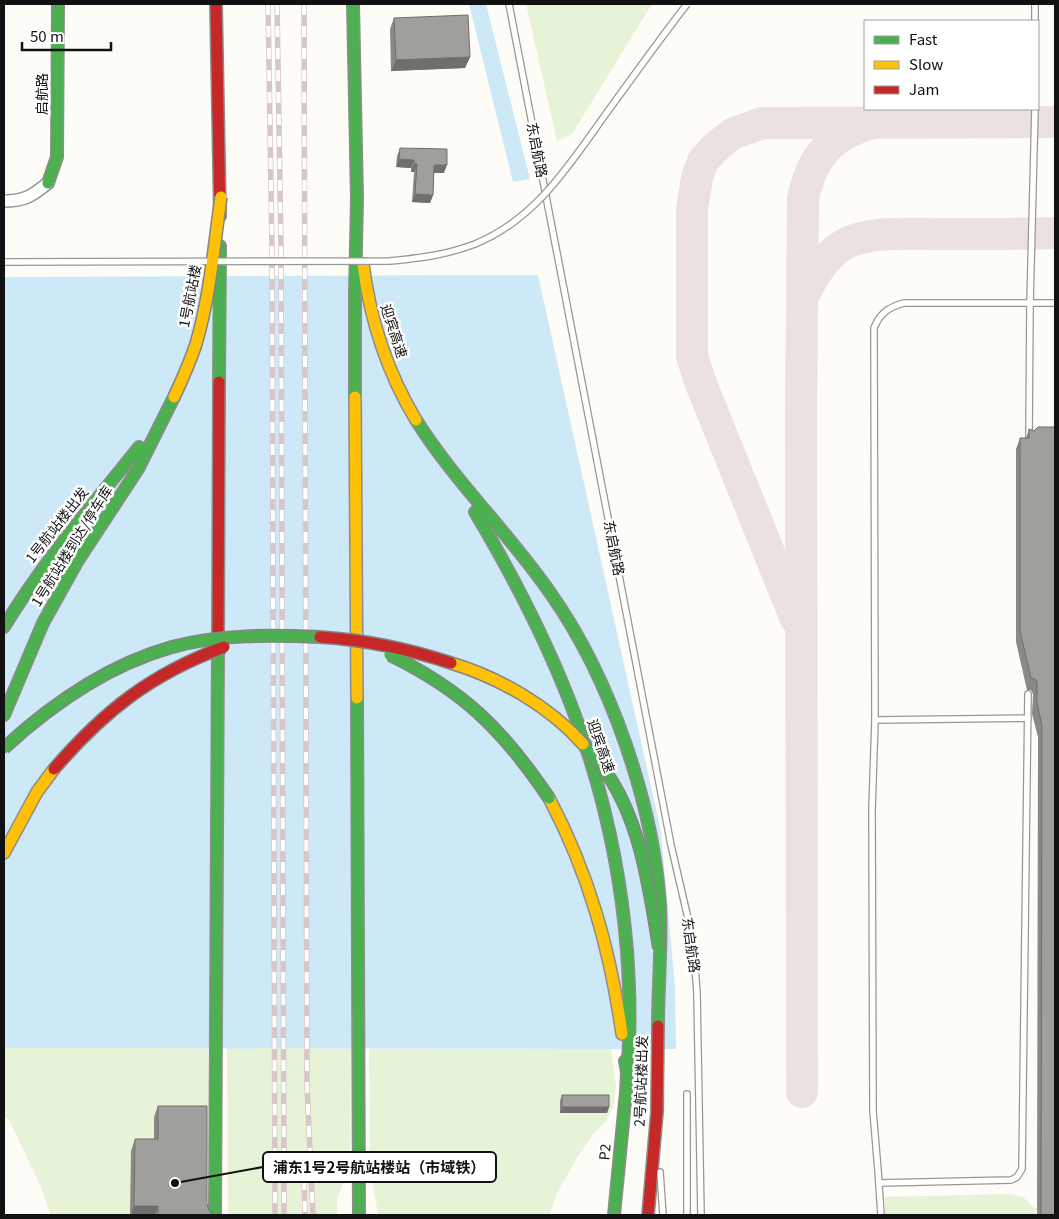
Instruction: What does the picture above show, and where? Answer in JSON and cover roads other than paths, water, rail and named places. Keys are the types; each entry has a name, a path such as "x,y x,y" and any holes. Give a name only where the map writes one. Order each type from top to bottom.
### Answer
{"main road":[{"name":"启航路","path":"48,183 57,157 58,4"},
{"path":"215,1215 220,198 216,4"},
{"path":"353,4 357,198 355,304 359,1215"},
{"name":"1号航站楼","path":"174,397 190,361 203,315 220,198"},
{"name":"迎宾高速","path":"357,198 365,284 378,333 393,374 405,401 494,542 526,602 575,716 596,774 606,810 625,921 632,1006 627,1072"},
{"name":"1号航站楼出发","path":"4,627 57,546 128,462 159,421 174,397"},
{"name":"1号航站楼到达/停车库","path":"4,715 43,623 77,562 138,469 174,397"},
{"name":"迎宾高速","path":"443,460 532,567 582,643 605,692 632,767 649,831 659,898 659,948"},
{"path":"4,748 60,703 116,669 172,647 228,638 293,636 386,645 464,667 524,697 554,717 578,738 601,765 627,810 644,861 659,948"},
{"path":"4,853 37,792 54,768 92,726 114,706 157,678 193,658 258,637"},
{"path":"329,639 361,644 384,652 417,667 441,682 464,698 498,730 534,774 562,821 582,868 599,921 612,972 627,1072"},
{"name":"2号航站楼出发","path":"648,1215 658,1099 659,948"},
{"name":"P2","path":"614,1215 627,1072"},
{"path":"359,1157 367,1215"}],"street":[{"path":"4,201 17,201 33,196 48,183"}],"lane":[{"name":"东启航路","path":"509,4 671,845 693,940 697,994 701,1215"},
{"path":"4,262 390,261 441,255 476,243 506,228 532,208 556,182 687,4"},
{"path":"1035,4 1035,20"},
{"path":"1029,438 1034,110"},
{"path":"881,1215 873,1111 872,810 875,720 874,328 886,310 892,306 904,303 1055,303"},
{"path":"879,1183 1010,1180 1017,1177 1022,1169 1028,694"},
{"path":"875,720 1028,718"},
{"path":"687,1094 687,1215"},
{"path":"658,1099 663,1215"}],"water":[{"path":"469,4 486,4 530,179 513,182"},
{"path":"538,275 661,832 675,988 676,1049 4,1048 4,277"}],"railway":[{"path":"268,4 272,250 275,1215"},
{"path":"277,4 281,249 284,1215"},
{"path":"304,4 307,1086 313,1215"},
{"path":"304,1179 305,1215"}],"place":[{"name":"浦东1号2号航站楼站（市域铁）","path":"175,1183"}]}
